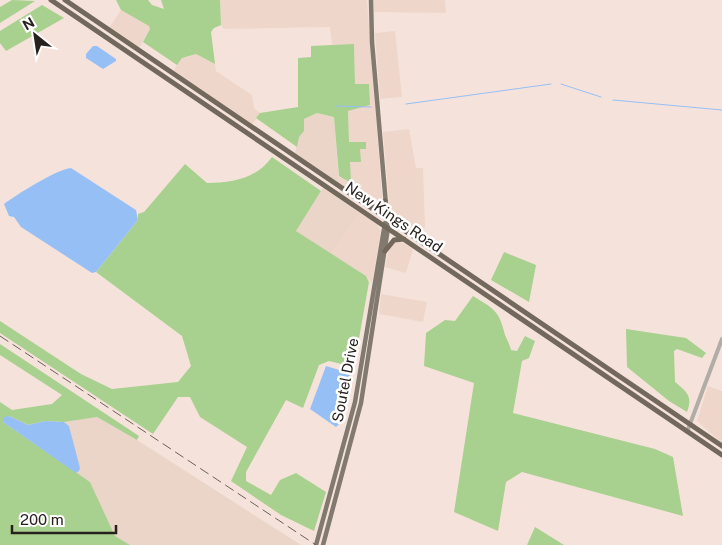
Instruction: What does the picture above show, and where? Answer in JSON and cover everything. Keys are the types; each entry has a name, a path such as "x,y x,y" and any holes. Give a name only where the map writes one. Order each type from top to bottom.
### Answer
{"highway":[{"name":"New Kings Road","path":"51,0 722,455"},
{"name":"New Kings Road","path":"65,0 722,446"},
{"path":"372,207 379,207 385,201"},
{"path":"385,250 394,240 404,239"}],"main road":[{"name":"Soutel Drive","path":"323,545 361,403 385,250 387,217 371,0"},
{"name":"Soutel Drive","path":"316,545 355,402 386,227"}],"street":[{"path":"688,432 722,339"}],"shaded area":[{"path":"220,0 367,0 382,197 379,206 373,205 339,183 339,176 350,183 350,161 360,149 366,149 349,142 348,111 370,105 355,84 354,45 332,45 330,27 224,29 221,25"},
{"path":"374,0 445,0 446,13 374,12"},
{"path":"121,10 149,25 150,29 139,48 109,28"},
{"path":"395,31 402,97 380,99 375,33"},
{"path":"196,54 215,64 216,71 252,95 254,108 260,113 252,125 173,71 182,58"},
{"path":"317,113 334,117 339,183 295,153 299,137 304,131 304,119"},
{"path":"409,129 416,168 423,168 425,227 421,237 391,215 390,212 383,132"},
{"path":"323,188 360,213 331,254 296,231"},
{"path":"360,213 377,224 381,231 372,283 366,276 331,254"},
{"path":"400,241 413,249 406,273 385,267 389,248 393,242"},
{"path":"381,294 427,302 423,322 379,314"},
{"path":"708,386 722,391 722,443 697,421"},
{"path":"97,417 137,440 301,545 130,545 115,536 90,482 76,473 79,471 69,426 64,422"}],"green space":[{"path":"12,0 35,1 0,23 0,7"},
{"path":"116,0 148,0 152,5 164,9 161,0 220,0 221,25 214,28 211,32 215,64 196,54 182,58 177,65 143,42 150,29 149,26 121,10"},
{"path":"42,5 64,18 6,51 0,43 0,31"},
{"path":"354,44 355,84 369,84 370,105 348,111 349,142 366,142 366,149 360,149 361,162 350,162 351,183 339,176 334,117 317,113 304,119 304,131 299,137 297,147 256,118 260,113 298,107 298,58 311,57 311,46"},
{"path":"272,157 321,191 296,231 366,276 369,282 354,367 329,361 319,365 303,408 286,400 246,472 246,481 271,495 280,480 296,473 326,492 314,531 281,515 231,481 247,447 200,417 190,397 178,397 153,434 0,333 0,321 81,374 112,389 178,382 191,366 182,336 96,272 138,220 138,214 144,212 185,164 207,183 216,183 234,181 251,175"},
{"path":"504,252 536,265 529,302 491,280"},
{"path":"473,296 491,307 498,315 511,350 517,351 525,336 535,341 529,358 522,361 513,413 655,449 673,457 683,516 522,472 506,482 498,531 454,512 474,383 424,366 426,333 445,320 455,321"},
{"path":"626,329 686,338 706,353 702,358 677,349 674,351 675,382 688,395 689,407 687,412 669,401 627,367"},
{"path":"0,344 139,436 137,440 97,417 64,422 45,421 28,425 9,416 3,422 90,482 115,536 130,545 0,545 0,402 12,410 52,404 62,395 0,355"},
{"path":"535,527 564,545 527,545"}],"water":[{"path":"93,46 97,46 116,59 116,61 103,69 86,58 86,54"},
{"path":"71,168 136,210 138,220 96,272 92,273 21,227 14,217 9,216 4,204 47,177"},
{"path":"326,366 349,373 350,375 341,422 336,427 310,409"},
{"path":"9,416 28,425 45,421 64,422 69,426 80,468 79,471 76,473 3,422 4,417"}],"waterway":[{"path":"406,104 551,84"},
{"path":"561,84 601,97"},
{"path":"613,100 722,110"},
{"path":"336,106 371,107"}],"railway":[{"path":"0,336 316,545"}]}
